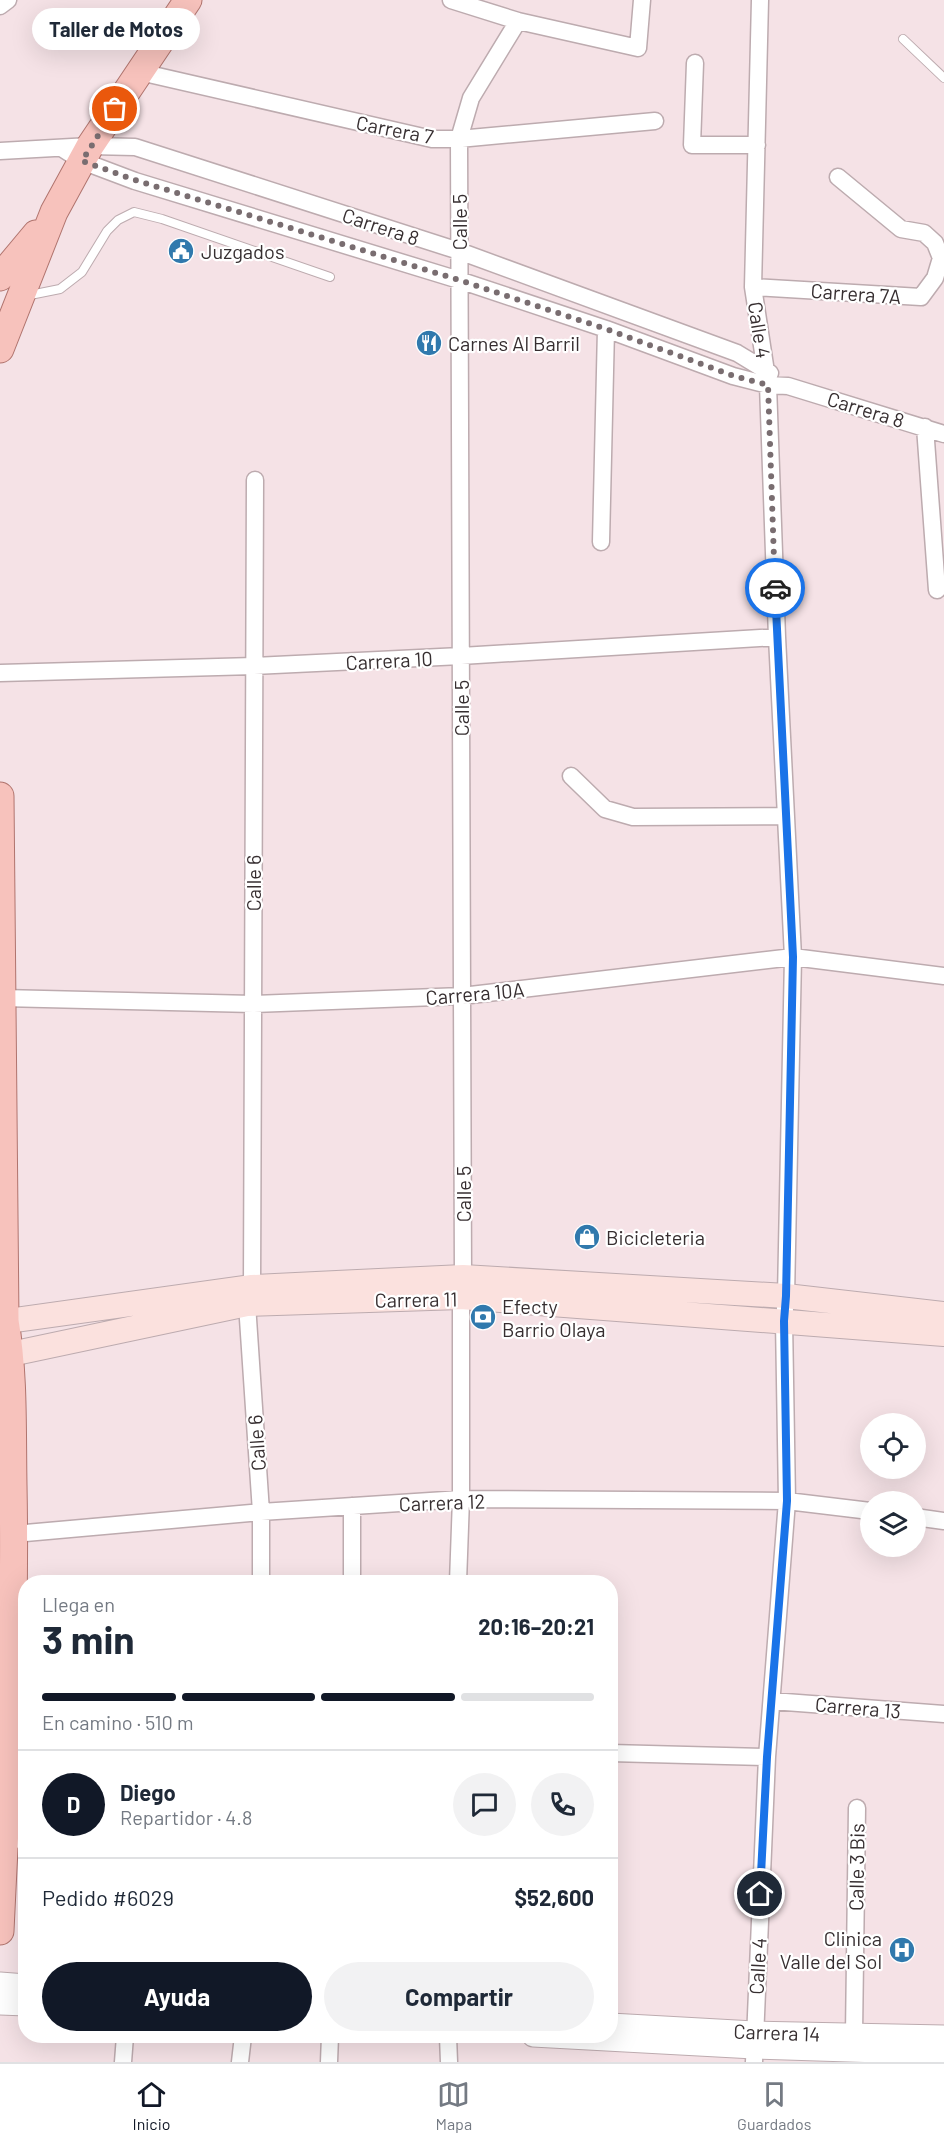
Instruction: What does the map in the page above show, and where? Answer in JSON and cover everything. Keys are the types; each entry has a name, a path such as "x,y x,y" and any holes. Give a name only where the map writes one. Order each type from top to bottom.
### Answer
{"main road":[{"path":"0,349 79,152 140,72 188,0"},
{"path":"0,277 54,212"},
{"path":"0,796 3,1322 14,1533 17,1733 15,1840 0,1931"},
{"name":"Carrera 11","path":"462,1287 784,1321 944,1334"},
{"name":"Carrera 11","path":"3,1322 250,1295 462,1287 786,1296 944,1314"},
{"name":"Carrera 11","path":"5,1354 250,1295"}],"street":[{"path":"0,6 8,0"},
{"path":"451,0 518,21 639,48 642,0"},
{"name":"Calle 4","path":"754,2048 767,1757 787,1501 784,1321 793,957 767,377 753,287 760,0"},
{"name":"Calle 5","path":"458,1575 462,1287 459,139 471,98 518,21"},
{"path":"695,63 692,145 757,145"},
{"name":"Carrera 7","path":"140,72 432,139 459,139 655,122"},
{"name":"Carrera 8","path":"0,152 79,152 135,147 459,251 737,353 767,377 788,386 944,434"},
{"name":"Carrera 8","path":"79,152 135,180 459,280 606,329 734,376 767,377"},
{"name":"Carrera 7A","path":"753,287 921,297 934,278 941,258 935,243 924,233 901,229 838,177"},
{"path":"601,542 606,329"},
{"path":"925,427 938,512 936,590"},
{"name":"Calle 6","path":"255,480 250,1295 261,1512 261,1575"},
{"name":"Carrera 10","path":"0,673 254,666 777,637"},
{"path":"571,776 605,809 633,817 786,816"},
{"name":"Carrera 10A","path":"2,998 253,1004 462,996 793,957 944,976"},
{"name":"Carrera 12","path":"14,1533 261,1512 460,1499 787,1501 860,1510"},
{"path":"352,1506 352,1575"},
{"path":"926,1519 944,1521"},
{"name":"Carrera 13","path":"772,1701 944,1714"},
{"path":"618,1753 767,1757"},
{"name":"Calle 3 Bis","path":"854,2034 857,1808"},
{"path":"0,1983 18,1984"},
{"path":"0,2004 18,2005"},
{"name":"Carrera 14","path":"618,2025 754,2048 854,2034 944,2036"},
{"name":"Carrera 14","path":"618,2041 944,2054"},
{"path":"123,2062 124,2043"},
{"path":"240,2062 242,2043"},
{"path":"329,2062 330,2043"},
{"path":"448,2043 449,2062"}],"lane":[{"path":"903,39 944,78"},
{"path":"19,297 60,289 82,272 107,231 118,220 134,212 162,219 330,277"}],"way so far":[{"path":"115,109 82,161 135,180 459,280 606,329 734,376 768,385 775,588"}],"place":[{"name":"Taller de Motos","path":"115,109"},
{"name":"Juzgados","path":"181,251"},
{"name":"Carnes Al Barril","path":"429,343"},
{"name":"Bicicleteria","path":"587,1237"},
{"name":"Efecty Barrio Olaya","path":"483,1317"},
{"name":"Clinica Valle del Sol","path":"902,1950"}],"route":[{"path":"760,1894 767,1757 787,1501 784,1321 793,957 775,588"}]}
